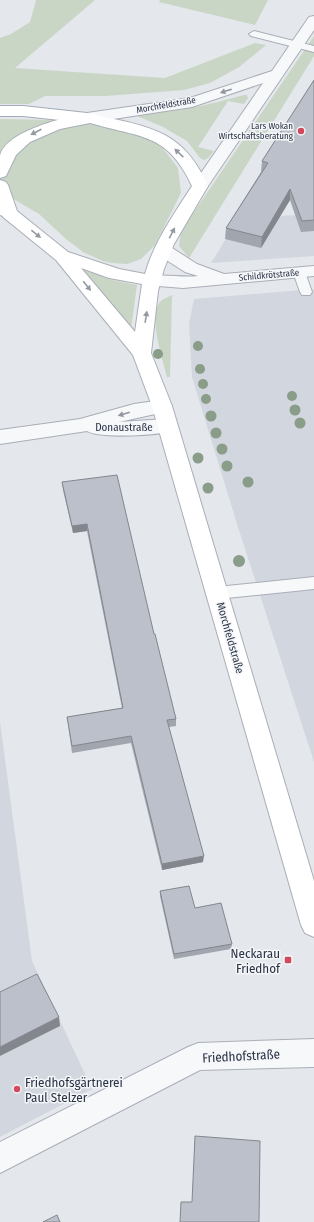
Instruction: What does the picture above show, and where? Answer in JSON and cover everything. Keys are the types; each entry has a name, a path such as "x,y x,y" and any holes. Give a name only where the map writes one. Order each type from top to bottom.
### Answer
{"main road":[{"path":"0,111 87,118"},
{"name":"Morchfeldstraße","path":"0,173 2,163 5,158 24,138 44,128 87,118 131,127 152,134 168,143 189,162 200,186 174,227 163,250 152,282 142,353"},
{"name":"Morchfeldstraße","path":"0,185 5,210 62,256 142,353 165,416 190,496 314,925"},
{"name":"Morchfeldstraße","path":"62,256 115,274 152,282"}],"street":[{"name":"Morchfeldstraße","path":"200,186 263,92 314,20"},
{"name":"Morchfeldstraße","path":"87,118 192,102 276,74"},
{"path":"243,85 263,92"},
{"name":"Schildkrötstraße","path":"163,250 191,268 224,278"},
{"name":"Schildkrötstraße","path":"152,282 183,283 224,278 307,272"},
{"name":"Donaustraße","path":"0,437 80,426 124,429 165,416"},
{"name":"Friedhofstraße","path":"0,1158 198,1057 314,1053"}],"lane":[{"path":"254,34 296,46 314,49"},
{"path":"306,292 307,272"},
{"path":"217,593 314,583"}],"shaded area":[{"path":"314,207 314,256 211,263 245,208 280,216 295,215 293,209"},
{"path":"314,289 314,762 237,524 192,377 189,324 194,299"},
{"path":"0,722 32,961 92,1089 0,1137"}],"green space":[{"path":"36,0 95,0 15,68 165,78 255,43 266,45 239,67 210,83 184,90 105,96 45,96 29,104 0,104 0,38 11,34 30,22"},
{"path":"160,0 268,0 255,25 159,2"},
{"path":"314,36 314,56 189,258 179,246 181,231"},
{"path":"247,95 248,98 244,104 228,101 198,147 214,151 204,160 200,158 187,141 163,127 137,116 140,114 192,108"},
{"path":"0,119 51,120 107,126 139,134 161,146 178,168 181,193 155,245 141,259 127,264 103,261 83,252 66,239 39,214 0,191"},
{"path":"84,270 112,280 137,285 131,329"},
{"path":"172,295 170,377 167,377 157,338 155,316 161,301"}],"building":[{"path":"314,80 314,220 302,221 290,189 262,237 226,228 268,163 262,161"},
{"path":"117,475 154,634 176,719 167,720 204,856 162,864 131,736 72,746 67,717 123,708 87,524 72,526 62,482"},
{"path":"189,886 195,908 221,903 232,944 174,954 160,891"},
{"path":"37,974 59,1017 0,1047 0,992"},
{"path":"195,1136 260,1141 259,1222 180,1222 181,1202 192,1202"},
{"path":"57,1215 60,1222 43,1222"}],"place":[{"name":"Lars Wokan Wirtschaftsberatung","path":"301,131"},
{"name":"Neckarau Friedhof","path":"288,960"},
{"name":"Friedhofsgärtnerei Paul Stelzer","path":"17,1089"}]}
